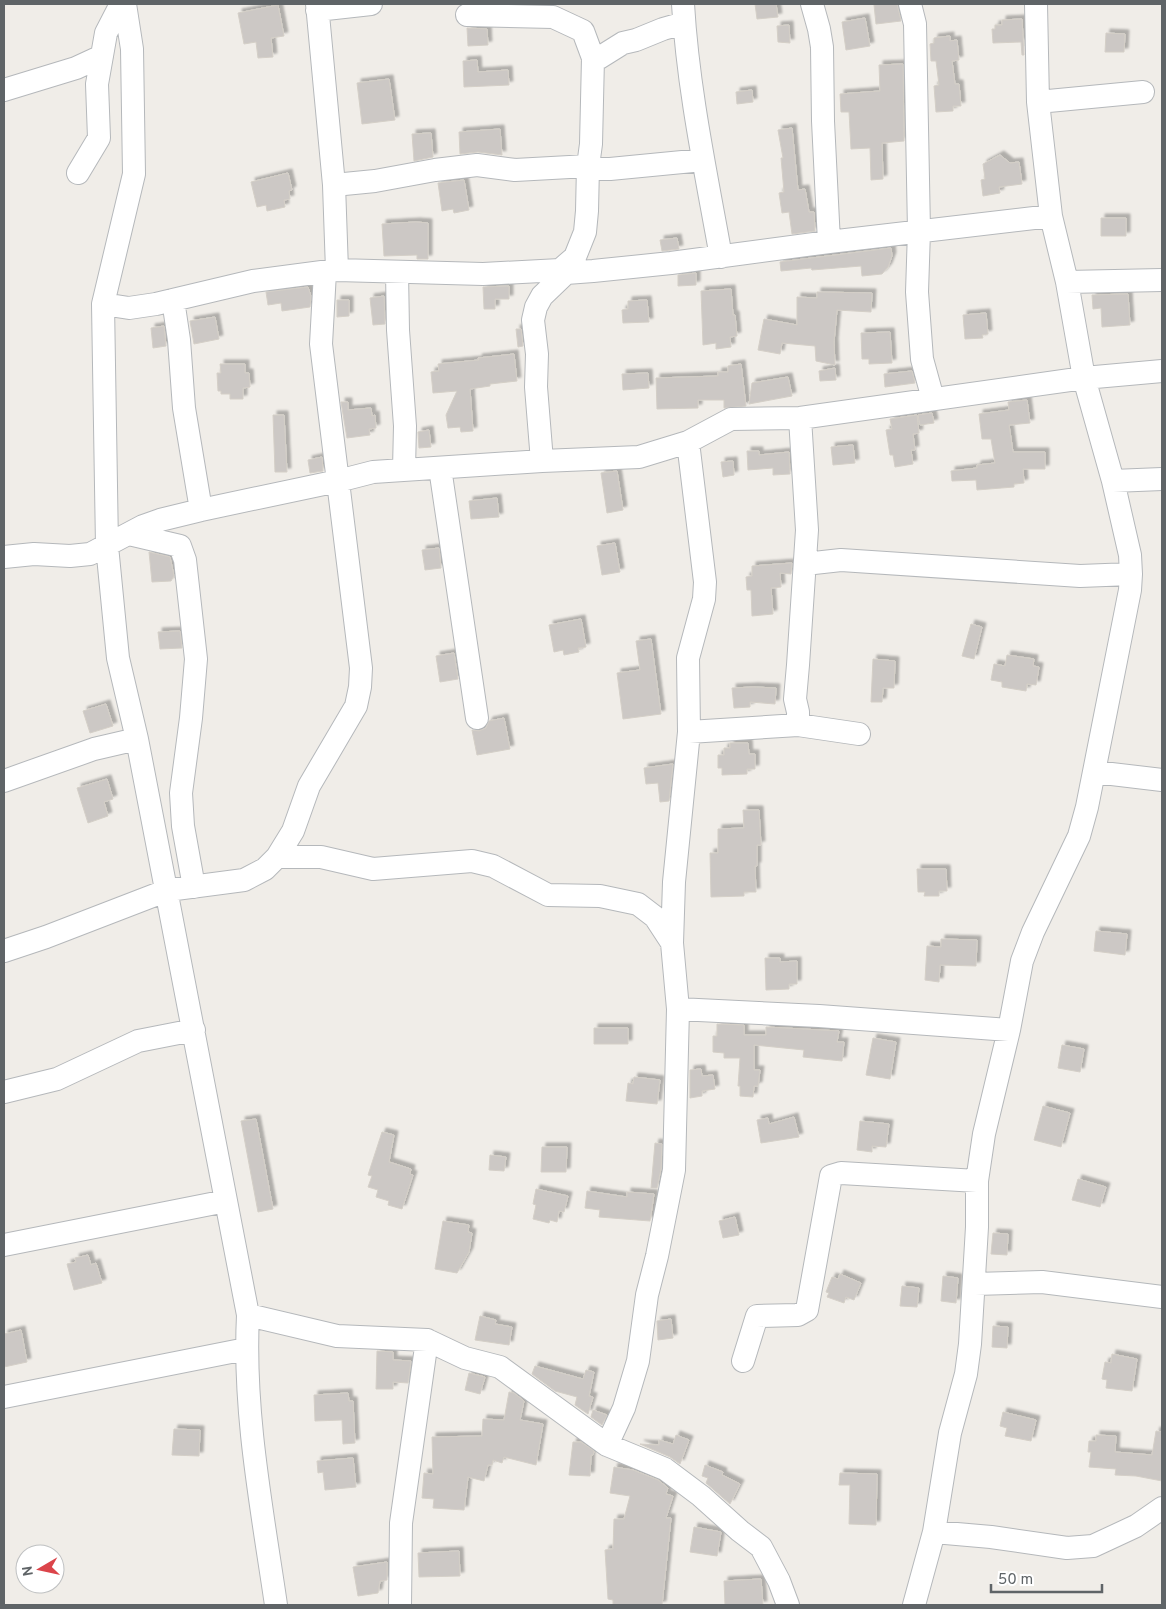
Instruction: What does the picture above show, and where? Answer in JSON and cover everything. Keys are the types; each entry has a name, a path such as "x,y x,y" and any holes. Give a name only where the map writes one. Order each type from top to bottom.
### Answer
{"street":[{"path":"78,173 99,138 97,84 106,33 121,4"},
{"path":"125,4 132,49 134,174 103,304 107,546 118,658 137,739 168,890 248,1315 246,1349 252,1446 276,1605"},
{"path":"4,951 46,937 168,890 244,880 265,869 277,858 292,831 309,786 356,706 361,668 321,344 331,271 334,185 317,7 371,4"},
{"path":"816,4 822,47 823,121 830,242"},
{"path":"910,4 915,24 919,232 917,292 922,359 933,399"},
{"path":"916,1605 934,1532 950,1433 966,1374 975,1284 977,1181 984,1134 1009,1030 1022,961 1033,932 1079,836 1095,772 1130,590 1130,555 1113,481 1084,378 1067,282 1051,216 1038,102 1036,4"},
{"path":"683,13 693,101 721,257"},
{"path":"592,58 599,58 623,43 636,40 663,28 683,13"},
{"path":"467,15 553,17 583,31 592,58 591,144 585,232 575,257 542,296 536,307 533,320 537,354 536,387 542,461"},
{"path":"4,90 76,68 102,56"},
{"path":"1038,102 1144,92"},
{"path":"334,185 375,181 435,170 477,165 515,170 588,166 600,169 704,160"},
{"path":"103,304 129,308 173,300 253,281 331,271 483,274 661,264 1051,216"},
{"path":"397,272 398,330 405,426 404,469"},
{"path":"1067,282 1162,280"},
{"path":"173,300 179,340 184,408 201,510"},
{"path":"4,557 34,554 90,554 160,520 373,472 639,457 688,442 731,419 800,418 1084,378 1162,370"},
{"path":"798,725 798,712 794,699 807,530 800,418"},
{"path":"606,1445 624,1408 638,1361 647,1295 657,1256 674,1170 678,1009 672,943 674,882 689,732 688,658 704,600 705,582 688,442"},
{"path":"440,468 477,718"},
{"path":"1113,481 1162,479"},
{"path":"129,534 180,546 186,560 196,659 191,718 181,793 183,826 194,887"},
{"path":"805,564 841,560 1080,576 1131,574"},
{"path":"689,732 798,725 859,734"},
{"path":"4,782 94,750 137,739"},
{"path":"1095,772 1162,780"},
{"path":"277,858 322,857 373,869 472,861 486,864 548,895 600,896 638,904 655,917 672,943"},
{"path":"678,1009 818,1016 1009,1030"},
{"path":"4,1092 57,1079 138,1041 194,1030"},
{"path":"743,1361 757,1316 798,1315 807,1310 831,1176 841,1173 977,1181"},
{"path":"4,1245 226,1201"},
{"path":"975,1284 1042,1282 1162,1296"},
{"path":"248,1315 337,1336 428,1340 465,1358 500,1367 606,1445 665,1469 701,1496 740,1531 761,1546 779,1581 788,1605"},
{"path":"400,1605 401,1523 428,1340"},
{"path":"4,1397 246,1349"},
{"path":"934,1532 991,1537 1067,1548 1094,1546 1136,1526 1162,1508"}],"building":[{"path":"755,4 776,4 778,17 757,19"},
{"path":"897,4 901,21 876,24 874,5"},
{"path":"278,5 284,36 271,38 273,57 258,58 256,42 244,44 238,13"},
{"path":"865,18 870,46 846,50 842,22"},
{"path":"1022,19 1024,55 1022,55 1021,42 993,43 992,29 995,29 995,25 1002,25 1002,20"},
{"path":"789,25 790,43 778,42 777,26"},
{"path":"467,28 487,29 488,45 468,46"},
{"path":"1106,33 1125,34 1124,52 1105,52"},
{"path":"950,36 950,41 957,40 959,60 952,61 955,84 959,84 961,106 953,106 953,111 936,112 934,86 939,85 936,61 931,61 930,44 934,43 934,38"},
{"path":"477,60 478,72 508,70 509,85 464,87 463,61"},
{"path":"903,64 904,141 882,143 883,179 871,180 870,148 851,149 849,112 841,112 840,94 880,91 879,65"},
{"path":"389,79 395,120 362,124 357,83"},
{"path":"752,90 753,102 737,104 736,92"},
{"path":"792,128 798,190 805,189 809,212 814,212 815,231 792,234 789,212 782,213 779,193 784,192 781,158 783,158 778,130"},
{"path":"500,129 502,155 478,152 460,154 459,132"},
{"path":"431,133 433,157 414,161 412,134"},
{"path":"1000,155 1010,163 1019,162 1022,184 999,187 1000,193 983,196 981,180 985,179 983,164"},
{"path":"288,173 292,190 289,191 290,199 284,200 285,207 267,211 266,205 257,207 251,182"},
{"path":"464,180 469,210 454,213 453,209 442,211 438,183"},
{"path":"1101,218 1126,218 1126,236 1101,236"},
{"path":"428,223 428,259 417,259 417,255 384,256 382,224"},
{"path":"677,238 679,249 662,251 660,240"},
{"path":"891,248 892,256 888,267 882,274 862,276 861,266 781,271 780,262"},
{"path":"696,273 696,285 678,286 678,275"},
{"path":"509,286 509,299 495,299 495,309 484,309 483,287"},
{"path":"308,287 311,296 310,307 282,311 281,303 268,305 266,292"},
{"path":"731,289 737,336 730,337 731,347 716,349 716,343 703,345 701,291"},
{"path":"817,292 872,293 871,312 837,310 834,342 835,365 816,361 815,346 782,343 780,354 758,350 764,319 797,325 797,297 817,298"},
{"path":"1128,294 1130,325 1102,327 1101,308 1093,309 1092,295"},
{"path":"384,296 385,324 373,325 370,298"},
{"path":"337,300 349,300 349,316 337,317"},
{"path":"647,300 649,322 623,323 622,310 628,309 628,301"},
{"path":"986,313 988,334 982,335 983,338 965,339 963,315"},
{"path":"215,317 219,339 194,344 190,321"},
{"path":"164,326 166,346 153,348 151,328"},
{"path":"516,329 521,329 523,346 518,347"},
{"path":"890,332 892,363 869,364 869,359 862,359 861,333"},
{"path":"514,354 517,381 490,384 490,386 470,389 473,431 461,432 460,427 448,428 446,415 457,391 433,393 431,372 439,371 438,364"},
{"path":"220,364 245,364 245,373 249,373 250,387 243,388 243,399 230,399 230,394 221,394 221,391 218,391 217,373 221,373"},
{"path":"741,364 746,406 724,408 724,400 698,400 698,408 657,409 656,378 718,376 718,372 728,372 728,366"},
{"path":"835,368 836,380 820,381 819,371"},
{"path":"912,371 915,383 885,387 884,374"},
{"path":"648,373 649,388 623,390 622,374"},
{"path":"788,377 792,396 749,404 752,383"},
{"path":"1027,400 1030,423 1009,425 1013,452 1045,452 1045,469 1023,469 1024,483 1014,484 1014,487 977,490 976,480 952,481 951,471 977,468 977,465 995,463 991,439 982,439 979,414 1009,410 1008,402"},
{"path":"341,402 348,402 348,410 371,408 372,416 375,415 376,428 369,429 370,435 347,438"},
{"path":"932,413 934,423 920,425 918,415"},
{"path":"273,415 284,415 287,472 275,472"},
{"path":"917,415 919,433 913,434 915,450 911,450 913,464 895,467 893,455 890,455 886,430 892,429 890,419"},
{"path":"429,430 431,447 419,448 418,432"},
{"path":"853,445 855,463 833,465 831,447"},
{"path":"747,451 759,451 759,455 789,452 790,474 773,475 773,468 748,470"},
{"path":"322,457 323,471 310,473 308,460"},
{"path":"733,461 734,475 723,477 721,462"},
{"path":"617,471 623,510 607,513 601,473"},
{"path":"497,498 499,517 471,519 469,501"},
{"path":"615,543 620,572 602,575 597,546"},
{"path":"439,548 441,568 425,570 422,550"},
{"path":"149,552 170,557 174,576 171,581 152,582"},
{"path":"792,563 791,574 780,573 781,587 771,588 773,614 752,616 751,590 747,590 746,577 752,576 752,566"},
{"path":"581,619 586,647 578,648 579,652 564,655 563,650 554,652 549,625"},
{"path":"971,624 982,627 974,659 962,656"},
{"path":"180,631 182,648 160,649 158,632"},
{"path":"651,639 661,714 623,719 617,673 640,670 636,641"},
{"path":"454,653 458,679 440,682 436,656"},
{"path":"1007,655 1034,659 1033,666 1039,667 1036,685 1027,684 1026,691 1002,687 1002,682 991,680 994,664 1005,666"},
{"path":"873,659 895,661 894,688 883,688 882,702 871,702"},
{"path":"732,688 776,688 775,704 750,702 750,707 734,708"},
{"path":"106,704 113,726 90,733 83,711"},
{"path":"504,718 510,749 477,755 472,730 479,731 486,728 489,721"},
{"path":"730,743 748,743 749,754 755,754 755,769 747,769 747,774 722,775 722,768 718,768 718,755 724,755 724,748 730,748"},
{"path":"673,764 669,801 660,802 658,783 646,784 644,768"},
{"path":"107,779 113,799 104,802 108,816 88,823 77,788"},
{"path":"743,810 759,810 761,845 757,845 757,866 755,866 756,892 744,892 744,896 711,897 710,853 718,853 718,829 744,828"},
{"path":"917,869 946,869 947,891 939,891 939,896 924,896 925,892 918,892"},
{"path":"1096,931 1127,934 1125,955 1094,951"},
{"path":"941,939 977,940 976,966 940,965 939,982 925,980 927,946 941,947"},
{"path":"765,958 780,958 780,962 797,961 797,984 789,984 789,989 766,990"},
{"path":"717,1024 744,1025 744,1035 766,1035 766,1027 839,1031 837,1042 844,1042 842,1061 803,1057 804,1050 754,1045 754,1070 760,1070 758,1086 754,1086 753,1097 740,1096 740,1086 738,1086 740,1058 724,1058 724,1053 713,1052 713,1036 717,1036"},
{"path":"594,1028 628,1028 628,1044 594,1044"},
{"path":"873,1038 896,1042 890,1079 866,1075"},
{"path":"1062,1045 1084,1049 1080,1072 1058,1068"},
{"path":"701,1069 702,1076 713,1075 715,1089 702,1091 702,1096 690,1098 690,1070"},
{"path":"634,1077 660,1080 657,1104 626,1101 628,1083 633,1084"},
{"path":"1043,1106 1070,1113 1061,1147 1034,1140"},
{"path":"794,1117 799,1137 761,1143 757,1120 768,1118 769,1124"},
{"path":"256,1119 273,1209 258,1212 241,1121"},
{"path":"860,1121 889,1124 886,1147 872,1146 872,1152 857,1150"},
{"path":"382,1132 394,1135 389,1162 411,1169 410,1174 413,1175 402,1209 388,1205 389,1201 376,1197 378,1190 368,1187 372,1176 368,1175"},
{"path":"655,1143 662,1144 661,1169 657,1188 651,1188"},
{"path":"542,1147 567,1147 566,1172 541,1172"},
{"path":"490,1155 506,1157 504,1171 489,1170"},
{"path":"1078,1179 1106,1187 1100,1207 1072,1200"},
{"path":"536,1189 568,1196 564,1212 559,1211 557,1222 550,1220 549,1223 533,1219 536,1205 533,1204"},
{"path":"587,1191 627,1197 627,1192 654,1194 650,1221 599,1217 600,1210 585,1208"},
{"path":"735,1217 739,1235 723,1238 719,1221"},
{"path":"443,1221 469,1225 468,1232 472,1233 469,1252 457,1273 435,1269"},
{"path":"993,1233 1008,1234 1007,1255 991,1254"},
{"path":"88,1255 91,1265 96,1263 102,1283 74,1290 67,1264 76,1262 75,1258"},
{"path":"840,1274 861,1283 854,1300 846,1297 844,1303 827,1297 829,1293 826,1292 832,1277 838,1279"},
{"path":"943,1276 958,1278 956,1303 941,1301"},
{"path":"902,1286 919,1288 917,1307 900,1306"},
{"path":"480,1316 496,1320 495,1324 512,1327 509,1345 475,1340"},
{"path":"671,1319 673,1338 658,1340 657,1321"},
{"path":"993,1326 1008,1327 1007,1348 992,1347"},
{"path":"21,1330 27,1362 4,1367 4,1334"},
{"path":"377,1351 393,1352 393,1360 411,1361 408,1383 393,1382 393,1389 376,1389"},
{"path":"1112,1354 1137,1359 1132,1391 1106,1388 1107,1380 1102,1379 1105,1362 1111,1363"},
{"path":"535,1366 583,1379 586,1370 594,1372 589,1396 593,1397 588,1414 575,1405 577,1397 555,1391 532,1374"},
{"path":"469,1373 485,1377 480,1394 465,1390"},
{"path":"509,1392 514,1393 524,1401 520,1420 543,1424 536,1465 504,1457 502,1463 493,1460 492,1465 488,1465 484,1481 468,1477 464,1510 433,1508 434,1499 422,1498 424,1473 433,1474 432,1437 482,1436 483,1419 504,1420"},
{"path":"348,1393 349,1401 353,1401 355,1443 343,1444 342,1420 315,1421 314,1395"},
{"path":"593,1410 607,1415 602,1425 591,1417"},
{"path":"1003,1412 1036,1420 1031,1441 1005,1436 1007,1428 1000,1426"},
{"path":"174,1429 200,1430 199,1456 172,1455"},
{"path":"1156,1431 1162,1432 1162,1481 1136,1476 1115,1475 1116,1469 1089,1467 1091,1452 1088,1452 1089,1441 1096,1441 1096,1435 1116,1436 1115,1452 1152,1455"},
{"path":"676,1435 689,1440 680,1464 670,1457 640,1444 659,1445 659,1440 673,1444"},
{"path":"573,1442 581,1442 594,1451 593,1455 591,1455 590,1476 569,1475"},
{"path":"353,1458 356,1487 325,1490 323,1472 318,1473 317,1461"},
{"path":"705,1465 723,1472 722,1475 740,1484 730,1504 706,1483 708,1478 702,1476"},
{"path":"614,1467 633,1470 658,1480 668,1488 666,1494 673,1496 666,1518 671,1518 662,1605 613,1605 613,1600 608,1599 605,1550 613,1549 614,1519 624,1519 630,1496 610,1493"},
{"path":"840,1473 877,1474 876,1525 849,1524 850,1485 839,1485"},
{"path":"694,1527 721,1532 717,1556 690,1552"},
{"path":"459,1551 460,1576 419,1577 418,1553"},
{"path":"387,1562 387,1580 380,1581 378,1593 358,1596 353,1567"},
{"path":"761,1579 763,1605 725,1605 724,1581"}]}
